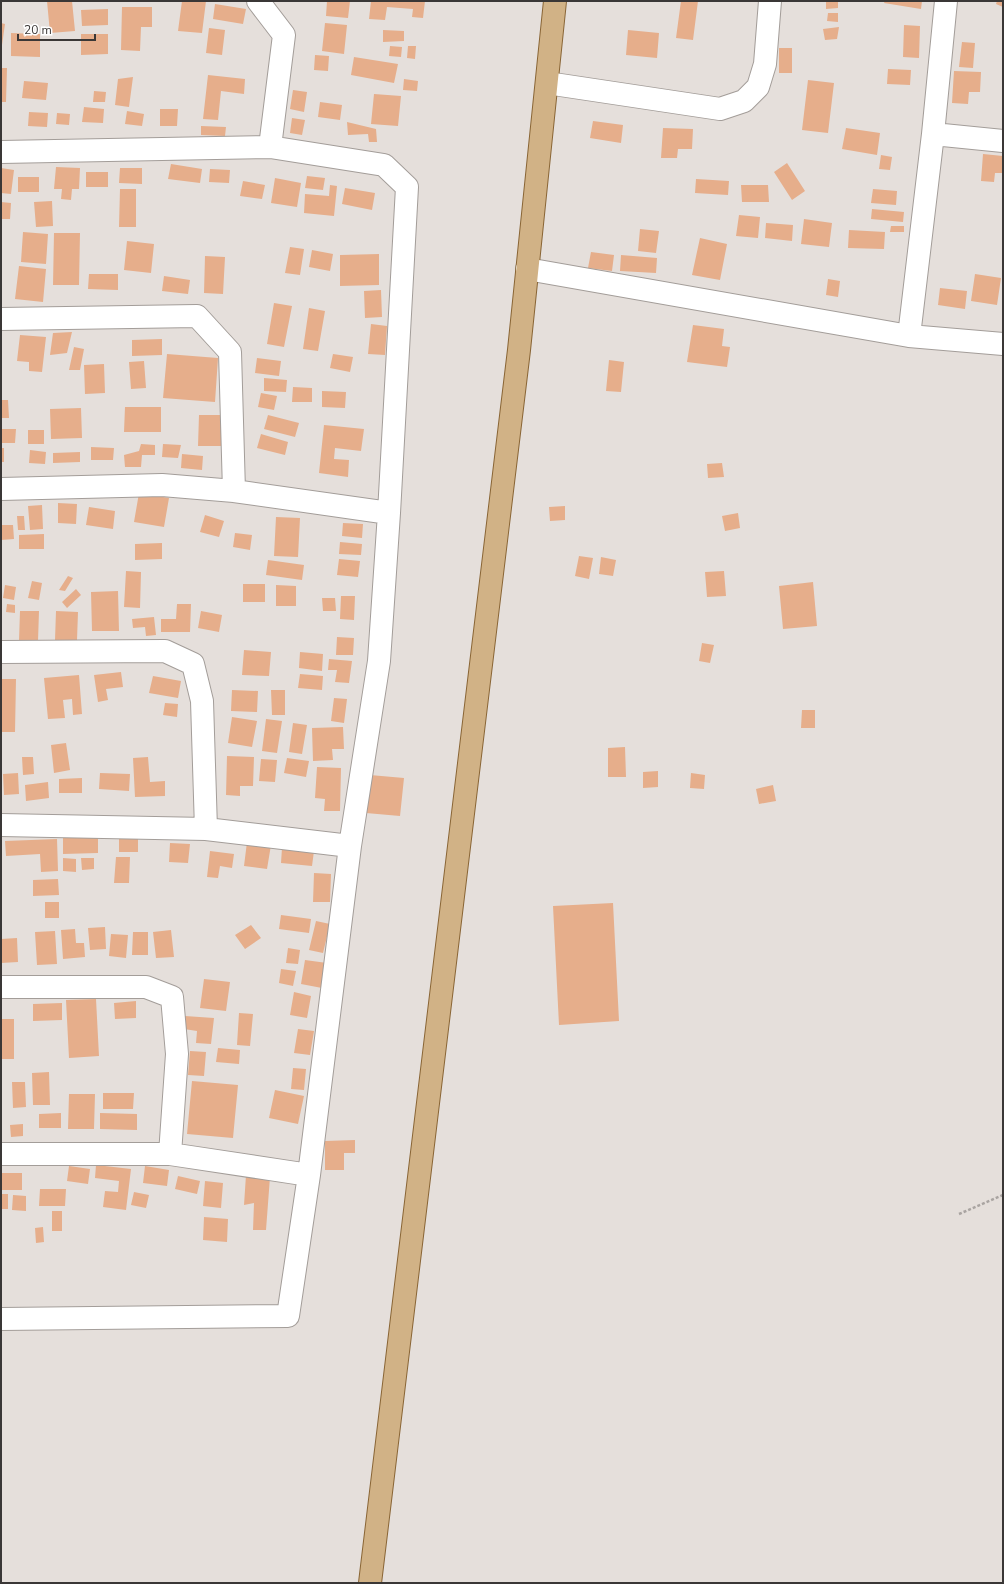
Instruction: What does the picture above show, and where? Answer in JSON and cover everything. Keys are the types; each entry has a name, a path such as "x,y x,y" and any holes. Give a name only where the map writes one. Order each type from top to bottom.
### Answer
{"main road":[{"path":"370,1583 518,358 555,1"}],"street":[{"path":"258,1 284,35 270,147"},
{"path":"547,83 720,109 744,101 758,87 765,64 770,1"},
{"path":"909,336 933,134 946,1"},
{"path":"933,134 1003,141"},
{"path":"1,152 270,147 384,165 407,187 389,513 379,661 350,846 309,1175 288,1316 1,1319"},
{"path":"527,269 909,336 1003,344"},
{"path":"1,319 197,316 230,352 234,491"},
{"path":"1,489 162,485 234,491 389,513"},
{"path":"1,652 165,651 193,664 202,701 206,829"},
{"path":"1,825 206,829 350,846"},
{"path":"1,987 146,986 172,997 177,1054 170,1154"},
{"path":"1,1154 170,1154 309,1175"}],"path":[{"path":"959,1214 1003,1195"}],"building":[{"path":"47,1 72,1 75,31 50,33"},
{"path":"182,1 206,1 202,33 178,31"},
{"path":"327,1 350,1 348,18 326,16"},
{"path":"371,1 425,1 423,18 412,17 413,9 387,7 385,20 369,19"},
{"path":"681,1 698,1 693,40 676,38"},
{"path":"826,1 838,1 838,8 826,9"},
{"path":"885,1 922,1 921,9 884,3"},
{"path":"997,1 1003,1 1003,7 996,4"},
{"path":"215,4 246,9 243,24 213,19"},
{"path":"122,7 152,7 152,27 141,27 140,51 121,50"},
{"path":"108,9 108,25 82,26 81,10"},
{"path":"828,13 838,13 838,22 827,21"},
{"path":"1,23 5,24 2,45 1,44"},
{"path":"325,23 347,25 344,54 322,51"},
{"path":"904,25 920,26 919,58 903,57"},
{"path":"839,27 837,39 825,40 823,29"},
{"path":"209,28 225,30 222,55 206,53"},
{"path":"383,30 404,31 404,41 383,42"},
{"path":"628,30 659,33 657,58 626,55"},
{"path":"11,33 40,34 40,57 11,56"},
{"path":"81,34 108,34 108,54 81,55"},
{"path":"962,42 975,43 973,68 959,67"},
{"path":"390,46 402,47 401,57 389,56"},
{"path":"408,46 416,46 415,59 407,58"},
{"path":"779,48 792,48 792,73 779,73"},
{"path":"315,55 329,56 328,71 314,70"},
{"path":"354,57 398,64 394,83 351,75"},
{"path":"1,68 7,68 6,102 1,102"},
{"path":"888,69 911,70 910,85 887,84"},
{"path":"954,71 981,72 980,92 969,92 968,104 952,103"},
{"path":"208,75 245,79 244,94 221,91 218,120 203,119"},
{"path":"133,77 129,107 115,105 118,79"},
{"path":"404,79 418,81 417,91 403,90"},
{"path":"808,80 834,83 828,133 802,130"},
{"path":"24,81 48,83 46,100 22,98"},
{"path":"293,90 307,92 304,112 290,109"},
{"path":"94,91 106,92 105,102 93,102"},
{"path":"374,94 401,96 398,126 371,124"},
{"path":"320,102 342,105 340,120 318,117"},
{"path":"84,107 104,109 103,123 82,122"},
{"path":"160,109 178,109 177,126 160,126"},
{"path":"127,111 144,114 142,126 125,124"},
{"path":"29,112 48,113 47,127 28,126"},
{"path":"57,113 70,114 69,125 56,124"},
{"path":"292,118 305,120 302,135 290,133"},
{"path":"593,121 623,125 621,143 590,138"},
{"path":"347,122 376,129 377,142 369,142 368,134 348,135"},
{"path":"201,126 226,127 225,136 201,135"},
{"path":"663,128 693,129 692,149 678,149 677,158 661,158"},
{"path":"846,128 880,133 877,155 842,149"},
{"path":"983,154 1003,156 1003,173 995,173 994,182 981,181"},
{"path":"881,155 892,157 890,170 879,169"},
{"path":"787,163 805,191 792,200 774,172"},
{"path":"171,164 202,169 200,183 168,179"},
{"path":"56,167 80,168 79,189 72,189 71,200 61,199 62,189 54,189"},
{"path":"1,168 14,170 11,194 1,193"},
{"path":"120,168 142,168 142,184 119,183"},
{"path":"210,169 230,170 229,183 209,182"},
{"path":"86,172 108,172 108,187 86,187"},
{"path":"307,176 325,178 323,190 305,188"},
{"path":"18,177 39,177 39,192 18,192"},
{"path":"275,178 301,183 297,207 271,203"},
{"path":"696,179 729,181 728,195 695,193"},
{"path":"243,181 265,185 262,199 240,196"},
{"path":"330,185 337,186 334,216 304,213 305,194 329,196"},
{"path":"741,185 768,185 769,202 742,202"},
{"path":"345,188 375,193 372,210 342,204"},
{"path":"120,189 136,189 136,227 119,227"},
{"path":"873,189 897,191 896,205 871,203"},
{"path":"52,201 53,226 36,227 34,202"},
{"path":"1,202 11,203 10,219 1,219"},
{"path":"872,209 904,212 903,222 871,219"},
{"path":"739,215 760,217 758,238 736,236"},
{"path":"804,219 832,223 829,247 801,244"},
{"path":"766,223 793,225 792,241 765,238"},
{"path":"891,226 904,226 904,232 890,232"},
{"path":"640,229 659,231 656,253 638,251"},
{"path":"849,230 885,232 884,249 848,248"},
{"path":"23,232 48,234 46,264 21,262"},
{"path":"54,233 80,233 79,285 53,285"},
{"path":"700,238 727,244 720,280 692,275"},
{"path":"127,241 154,244 151,273 124,270"},
{"path":"290,247 304,249 300,275 285,273"},
{"path":"312,250 333,254 330,271 309,267"},
{"path":"591,252 614,255 612,271 588,268"},
{"path":"379,254 379,285 340,286 340,255"},
{"path":"621,255 657,258 656,273 620,271"},
{"path":"205,256 225,257 223,294 204,293"},
{"path":"19,266 46,269 43,302 15,299"},
{"path":"89,274 118,274 118,290 88,289"},
{"path":"975,274 1001,278 997,305 971,301"},
{"path":"164,276 190,280 188,294 162,291"},
{"path":"828,279 840,281 838,297 826,295"},
{"path":"940,288 967,291 965,309 938,305"},
{"path":"381,290 382,317 365,318 364,291"},
{"path":"274,303 292,306 284,347 267,344"},
{"path":"309,308 325,311 318,351 303,349"},
{"path":"371,324 387,326 385,355 368,354"},
{"path":"693,325 724,329 722,346 730,347 727,367 687,362"},
{"path":"72,332 67,353 50,355 53,333"},
{"path":"20,335 46,337 42,372 29,371 29,362 17,361"},
{"path":"162,339 162,355 132,356 132,340"},
{"path":"74,347 84,349 80,370 69,370"},
{"path":"167,354 218,358 215,402 163,398"},
{"path":"333,354 353,357 350,372 330,368"},
{"path":"257,358 281,361 279,376 255,373"},
{"path":"609,360 624,362 621,392 606,391"},
{"path":"144,361 146,388 131,389 129,362"},
{"path":"104,364 105,393 85,394 84,365"},
{"path":"264,378 287,380 286,392 264,391"},
{"path":"293,387 312,388 312,402 292,402"},
{"path":"322,391 346,392 345,408 322,407"},
{"path":"261,393 277,396 274,410 258,407"},
{"path":"1,400 8,400 9,418 1,418"},
{"path":"125,407 161,407 161,432 124,432"},
{"path":"81,408 82,438 51,439 50,409"},
{"path":"199,415 221,415 221,446 198,446"},
{"path":"268,415 299,423 295,437 264,429"},
{"path":"324,425 364,429 361,451 335,448 334,459 349,460 348,477 319,473"},
{"path":"2,429 16,429 15,443 2,443"},
{"path":"28,430 44,430 44,444 28,444"},
{"path":"261,434 288,442 285,455 257,448"},
{"path":"141,444 155,445 155,455 142,455 141,467 125,467 124,455 139,451"},
{"path":"163,444 181,445 178,458 162,457"},
{"path":"91,447 114,448 113,460 91,460"},
{"path":"1,448 4,448 4,462 1,462"},
{"path":"30,450 46,452 45,464 29,463"},
{"path":"80,452 80,462 53,463 53,453"},
{"path":"182,454 203,456 202,470 181,468"},
{"path":"722,463 724,477 708,478 707,464"},
{"path":"139,493 169,498 164,527 134,522"},
{"path":"58,503 77,504 76,524 58,523"},
{"path":"42,505 43,529 30,530 28,506"},
{"path":"565,506 565,520 550,521 549,507"},
{"path":"89,507 115,511 113,529 86,525"},
{"path":"738,513 740,528 725,531 722,516"},
{"path":"205,515 224,521 219,537 200,532"},
{"path":"17,516 24,516 25,530 18,530"},
{"path":"276,517 300,518 298,557 274,556"},
{"path":"343,523 363,524 362,538 342,536"},
{"path":"1,525 13,525 14,539 1,540"},
{"path":"235,533 252,535 250,550 233,547"},
{"path":"44,534 44,549 19,549 19,535"},
{"path":"340,542 362,544 361,555 339,554"},
{"path":"162,543 162,559 135,560 135,544"},
{"path":"579,556 593,558 589,579 575,576"},
{"path":"601,557 616,560 613,576 599,574"},
{"path":"339,559 360,561 358,577 337,575"},
{"path":"268,560 304,565 302,580 266,575"},
{"path":"126,571 141,572 140,608 124,607"},
{"path":"724,571 726,596 707,597 705,572"},
{"path":"68,576 73,578 65,591 59,590"},
{"path":"32,581 42,583 39,600 28,598"},
{"path":"813,582 817,626 783,629 779,586"},
{"path":"243,584 265,584 265,602 243,602"},
{"path":"5,585 16,587 14,600 3,598"},
{"path":"276,585 296,586 296,606 276,606"},
{"path":"76,589 81,595 67,608 62,602"},
{"path":"118,591 119,631 92,631 91,592"},
{"path":"341,596 355,596 354,620 340,619"},
{"path":"322,598 335,598 336,611 323,611"},
{"path":"7,604 15,605 15,613 6,612"},
{"path":"177,604 191,604 190,632 161,632 161,619 176,619"},
{"path":"20,611 39,611 38,641 19,641"},
{"path":"56,611 78,612 77,640 55,640"},
{"path":"201,611 222,615 219,632 198,628"},
{"path":"154,617 156,635 146,636 145,627 133,628 132,619"},
{"path":"337,637 354,638 353,655 336,655"},
{"path":"702,643 714,645 710,663 699,661"},
{"path":"244,650 271,652 269,676 242,675"},
{"path":"300,652 323,654 322,671 299,668"},
{"path":"329,659 352,661 349,683 335,682 337,670 328,670"},
{"path":"121,672 123,687 106,689 108,700 98,702 94,675"},
{"path":"300,674 323,676 322,690 298,688"},
{"path":"79,675 82,714 73,715 72,699 63,700 65,718 48,719 44,678"},
{"path":"153,676 181,681 178,698 149,693"},
{"path":"1,679 16,679 15,732 1,732"},
{"path":"232,690 258,691 257,712 231,711"},
{"path":"271,690 285,690 285,715 272,715"},
{"path":"334,698 347,699 344,723 331,721"},
{"path":"165,703 178,704 177,717 163,715"},
{"path":"802,710 815,710 815,728 801,728"},
{"path":"232,717 257,721 252,747 228,743"},
{"path":"266,719 282,721 277,753 262,751"},
{"path":"293,723 307,725 302,754 289,752"},
{"path":"343,727 344,749 332,749 333,760 313,761 312,728"},
{"path":"66,743 70,770 54,773 51,745"},
{"path":"625,747 626,777 608,777 608,748"},
{"path":"227,756 254,757 253,786 240,786 240,796 226,795"},
{"path":"22,757 33,757 34,774 23,775"},
{"path":"148,757 150,782 165,781 165,796 135,797 133,758"},
{"path":"287,758 309,761 306,777 284,773"},
{"path":"261,759 277,760 275,782 259,781"},
{"path":"317,767 341,768 340,811 324,811 325,799 315,798"},
{"path":"658,771 658,787 643,788 643,772"},
{"path":"18,773 19,794 4,795 3,774"},
{"path":"100,773 130,774 129,791 99,789"},
{"path":"691,773 705,775 704,789 690,788"},
{"path":"370,775 404,778 400,816 366,813"},
{"path":"82,778 82,793 59,793 59,779"},
{"path":"48,782 49,798 26,801 25,785"},
{"path":"773,785 776,801 759,804 756,789"},
{"path":"98,835 98,853 63,854 63,836"},
{"path":"119,836 138,837 138,852 119,852"},
{"path":"57,839 58,871 41,872 40,854 6,856 5,841"},
{"path":"247,842 271,845 267,869 244,866"},
{"path":"170,843 190,844 188,863 169,862"},
{"path":"282,848 314,851 312,866 281,863"},
{"path":"210,851 234,854 232,868 220,866 218,878 207,877"},
{"path":"116,857 130,857 129,883 114,883"},
{"path":"63,858 76,859 76,872 63,871"},
{"path":"81,858 94,858 94,869 82,870"},
{"path":"314,873 331,874 330,902 313,902"},
{"path":"58,879 59,895 33,896 33,880"},
{"path":"45,902 59,902 59,918 45,918"},
{"path":"613,903 619,1021 559,1025 553,906"},
{"path":"281,915 311,919 309,933 279,929"},
{"path":"316,921 330,924 323,953 309,950"},
{"path":"251,925 261,938 245,949 235,935"},
{"path":"105,927 106,949 90,950 88,928"},
{"path":"75,929 76,943 84,943 85,957 63,959 61,930"},
{"path":"171,930 174,957 156,958 153,932"},
{"path":"55,931 57,964 37,965 35,932"},
{"path":"133,932 148,932 148,955 132,955"},
{"path":"111,934 128,935 126,958 109,956"},
{"path":"17,938 18,962 1,963 1,939"},
{"path":"288,948 300,950 298,964 286,963"},
{"path":"305,960 327,963 322,988 301,984"},
{"path":"281,969 296,971 293,986 279,983"},
{"path":"204,979 230,982 226,1011 200,1008"},
{"path":"294,992 311,996 307,1018 290,1015"},
{"path":"96,999 99,1056 69,1058 66,1000"},
{"path":"136,1001 136,1018 115,1019 114,1003"},
{"path":"62,1003 62,1020 33,1021 33,1004"},
{"path":"239,1013 253,1014 250,1046 237,1045"},
{"path":"185,1016 214,1018 211,1044 196,1043 197,1031 184,1029"},
{"path":"1,1019 14,1019 14,1059 1,1059"},
{"path":"298,1029 314,1031 310,1055 294,1053"},
{"path":"218,1048 240,1050 239,1064 216,1062"},
{"path":"190,1051 206,1052 204,1076 188,1075"},
{"path":"293,1068 306,1069 304,1090 291,1089"},
{"path":"49,1072 50,1105 33,1105 32,1073"},
{"path":"192,1081 238,1085 233,1138 187,1134"},
{"path":"12,1082 25,1082 26,1107 13,1108"},
{"path":"275,1090 304,1096 298,1124 269,1118"},
{"path":"103,1093 134,1093 133,1109 103,1109"},
{"path":"69,1094 95,1094 94,1129 68,1129"},
{"path":"61,1113 61,1128 39,1128 39,1114"},
{"path":"100,1113 137,1114 137,1130 100,1129"},
{"path":"23,1124 23,1136 11,1137 10,1125"},
{"path":"355,1140 355,1153 344,1153 344,1170 325,1170 325,1141"},
{"path":"96,1165 131,1169 126,1210 103,1207 105,1191 118,1192 119,1181 95,1178"},
{"path":"69,1166 90,1169 88,1184 67,1181"},
{"path":"145,1166 169,1170 167,1186 143,1183"},
{"path":"1,1173 22,1173 22,1190 1,1190"},
{"path":"246,1175 270,1177 266,1230 253,1230 254,1203 244,1205"},
{"path":"178,1176 200,1181 197,1194 175,1189"},
{"path":"205,1181 223,1183 221,1208 203,1206"},
{"path":"40,1189 66,1189 65,1206 39,1206"},
{"path":"134,1192 149,1195 146,1208 131,1205"},
{"path":"1,1194 8,1194 8,1209 1,1209"},
{"path":"13,1195 26,1196 26,1211 12,1210"},
{"path":"52,1211 62,1211 62,1231 52,1231"},
{"path":"204,1217 228,1219 227,1242 203,1240"},
{"path":"43,1227 44,1242 36,1243 35,1228"}]}
